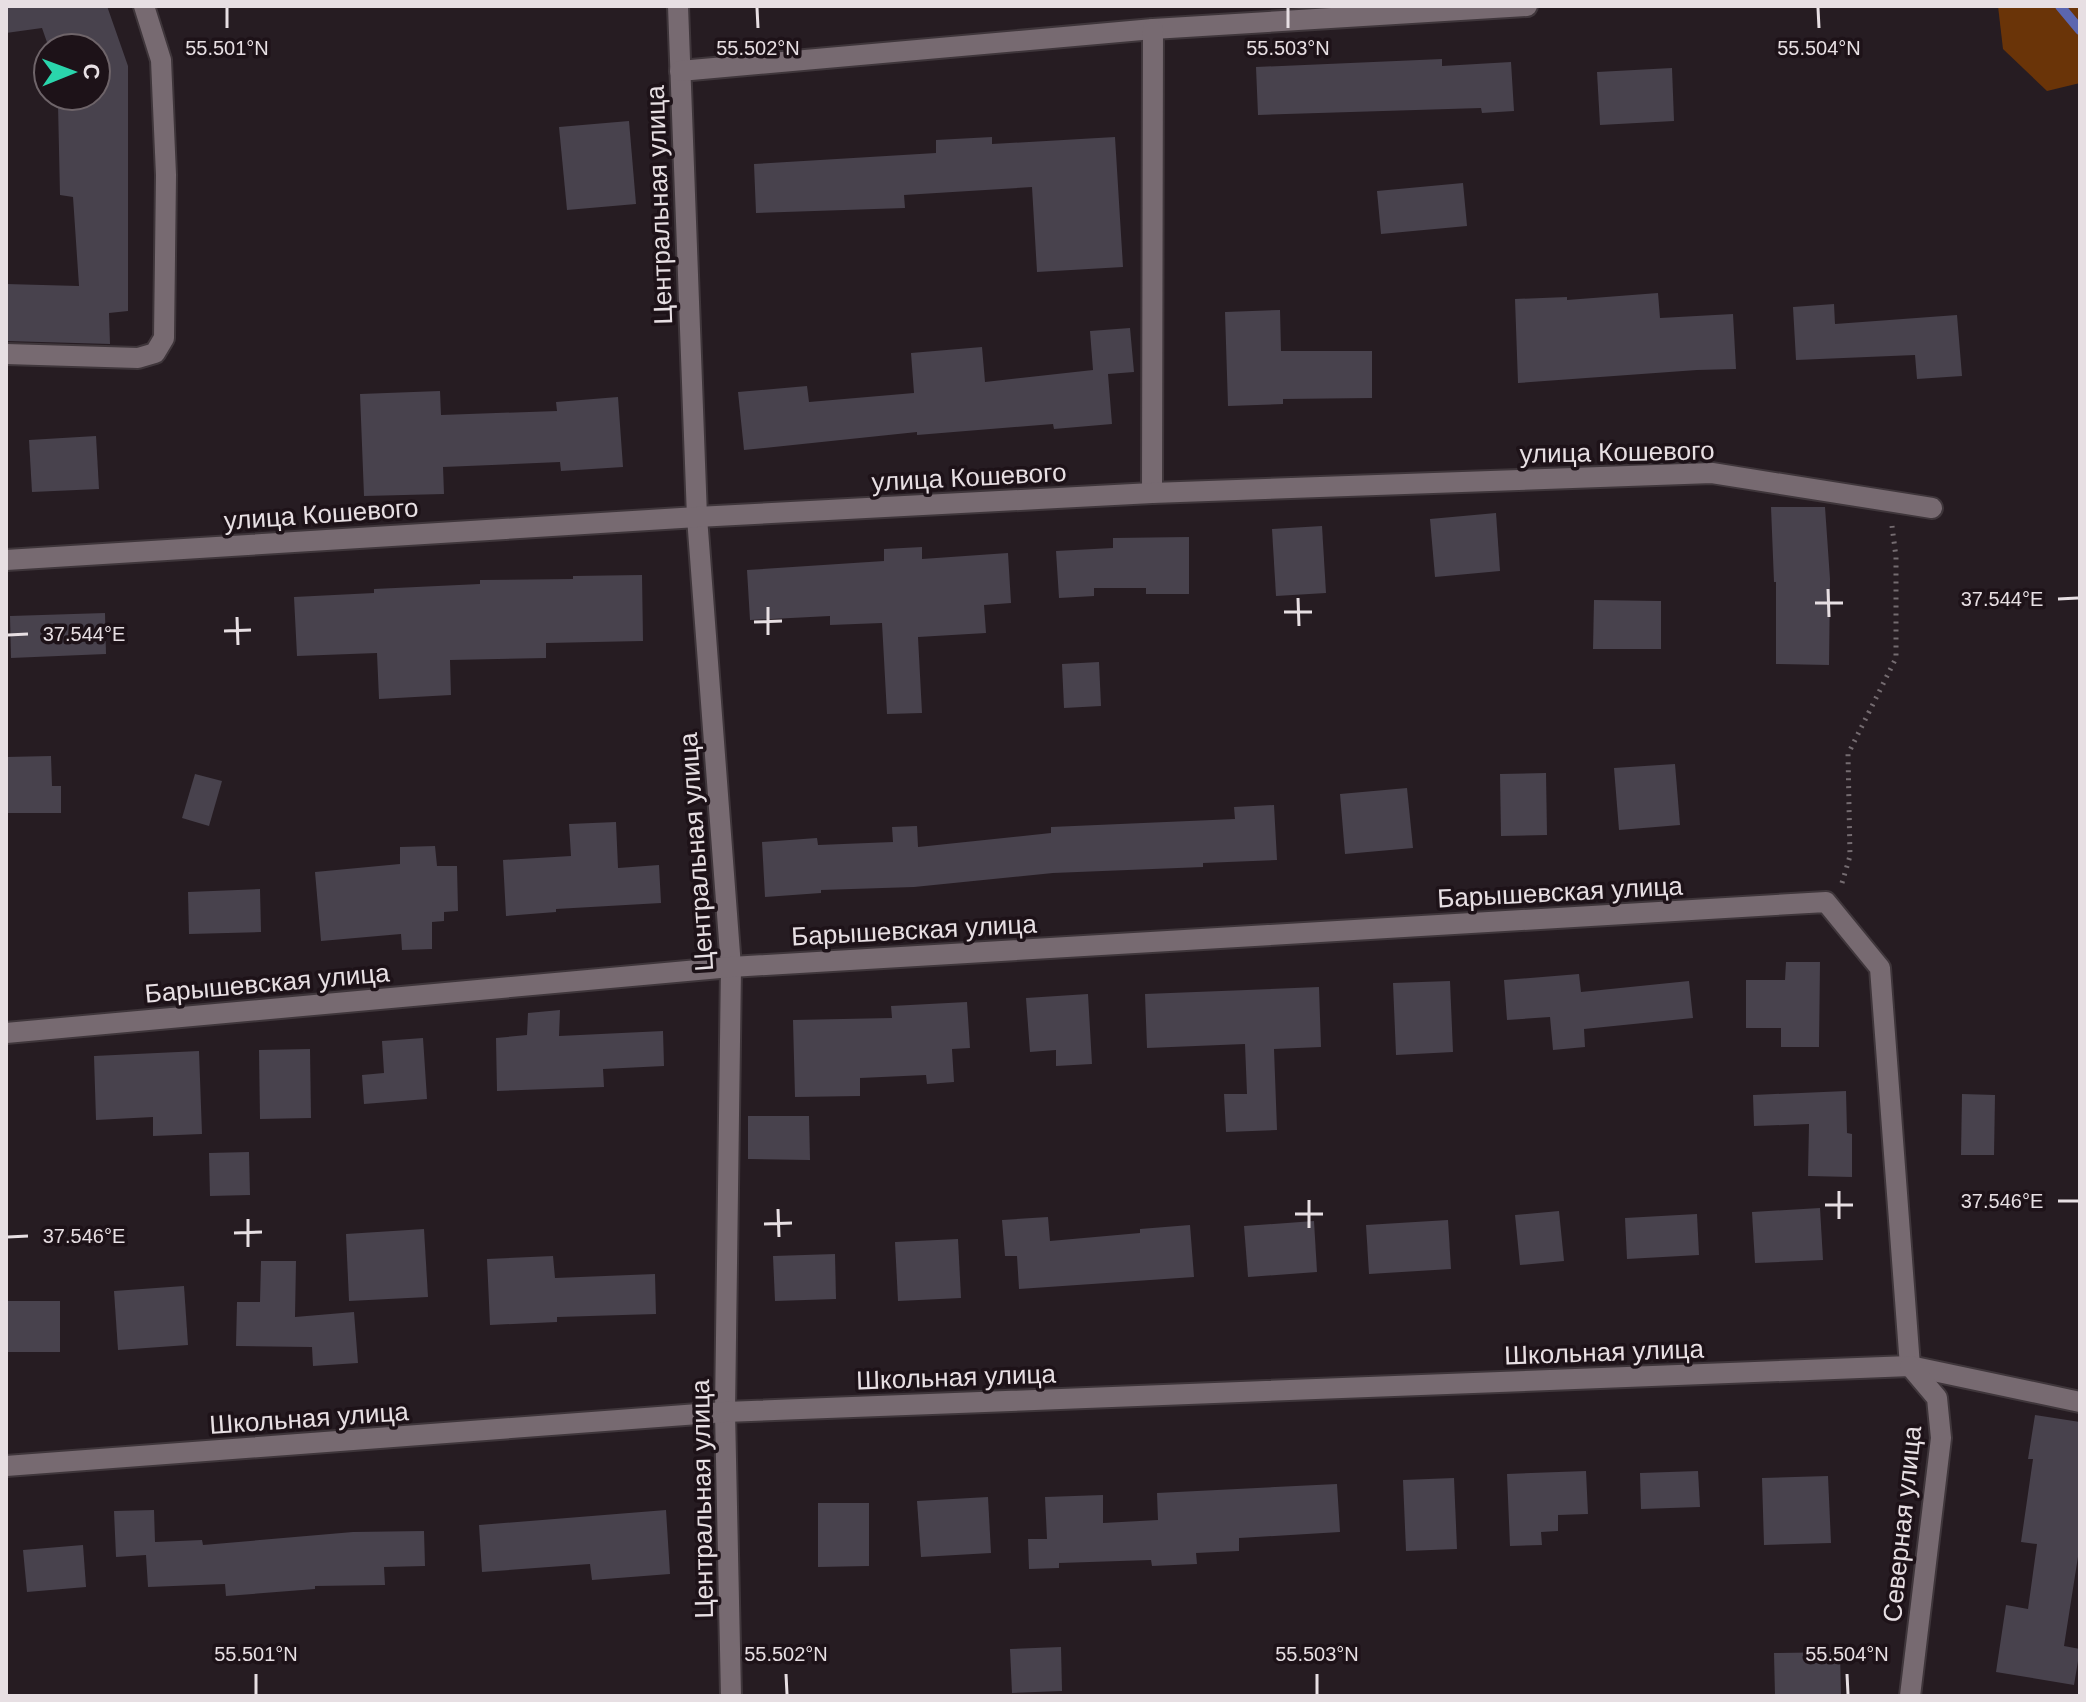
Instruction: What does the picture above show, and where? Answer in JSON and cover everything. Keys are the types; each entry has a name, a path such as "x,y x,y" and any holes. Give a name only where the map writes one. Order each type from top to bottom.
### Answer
{"street":[{"path":"6,354 138,358 155,353 164,338 166,175 161,60 144,6"},
{"name":"Центральная улица","path":"678,6 697,517 731,967 725,1412 731,1696"},
{"path":"680,71 1153,29 1527,6"},
{"path":"1152,493 1153,29"},
{"name":"улица Кошевого","path":"6,560 697,517 1152,493 1712,473 1932,508"},
{"path":"1830,907 1880,968 1910,1366"},
{"name":"Барышевская улица","path":"6,1033 731,967 1830,907"},
{"name":"Школьная улица","path":"6,1466 725,1412 1910,1366 2080,1402"},
{"name":"Северная улица","path":"1910,1366 1937,1398 1941,1438 1910,1696"}],"path":[{"path":"1830,907 1850,856 1848,754 1896,658 1896,557 1889,502"}],"shaded area":[{"path":"1998,6 2080,6 2080,83 2047,91 2003,49"}],"building":[{"path":"6,6 107,6 128,66 128,311 109,313 110,344 6,341 6,284 79,286 73,197 60,195 58,112 112,112 112,32 43,32 42,28 6,33"},
{"path":"1442,59 1442,66 1511,62 1514,111 1482,113 1481,108 1258,115 1256,67"},
{"path":"1672,68 1674,121 1600,125 1597,72"},
{"path":"629,121 636,204 567,210 559,127"},
{"path":"992,137 992,144 1115,137 1123,267 1037,272 1032,187 904,195 905,208 756,213 754,164 936,153 936,140"},
{"path":"1463,183 1467,226 1381,234 1377,191"},
{"path":"1658,293 1660,318 1733,314 1736,369 1518,383 1515,299 1567,297 1567,300"},
{"path":"1834,304 1835,324 1957,315 1962,376 1917,379 1915,355 1796,360 1793,307"},
{"path":"1280,310 1281,351 1372,351 1372,398 1283,399 1283,404 1228,406 1225,312"},
{"path":"1130,328 1134,372 1108,374 1112,424 1054,429 1053,424 917,435 917,432 744,450 738,392 807,386 809,402 914,393 911,353 982,347 985,382 1093,370 1090,331"},
{"path":"440,391 441,415 557,411 556,402 618,397 623,467 561,471 560,462 443,467 444,494 364,496 360,394"},
{"path":"96,436 99,489 32,492 29,440"},
{"path":"1771,507 1825,507 1830,579 1829,665 1776,664 1776,582"},
{"path":"1496,513 1500,571 1435,577 1430,519"},
{"path":"1322,526 1326,593 1276,596 1272,529"},
{"path":"1189,537 1189,594 1146,594 1146,588 1094,588 1094,596 1059,598 1056,551 1113,548 1113,538"},
{"path":"922,547 922,559 1008,553 1011,603 984,605 986,633 918,637 922,713 887,714 882,623 830,625 830,616 750,620 747,570 884,561 884,549"},
{"path":"642,575 643,641 546,643 546,658 450,660 451,695 379,699 377,653 297,656 294,597 374,593 374,589 480,584 480,580"},
{"path":"1594,600 1661,601 1661,649 1593,649"},
{"path":"105,613 106,654 11,658 10,616"},
{"path":"1099,662 1101,706 1064,708 1062,664"},
{"path":"51,756 52,786 61,786 61,813 6,813 6,757"},
{"path":"1675,764 1680,825 1619,830 1614,768"},
{"path":"1546,773 1547,835 1501,836 1500,774"},
{"path":"195,774 222,781 209,826 182,818"},
{"path":"1407,788 1413,848 1345,854 1340,794"},
{"path":"1274,805 1277,860 1203,863 1203,867 1053,873 914,887 821,890 821,893 765,897 762,842 817,838 818,845 893,842 892,827 917,826 918,847 1051,833 1051,827 1235,819 1234,807"},
{"path":"616,822 618,868 659,865 661,903 556,909 556,912 506,916 503,860 571,856 569,824"},
{"path":"435,846 437,866 457,866 458,911 444,912 444,921 432,922 432,949 402,950 401,934 321,941 315,872 400,864 400,847"},
{"path":"260,889 261,932 189,934 188,892"},
{"path":"1786,962 1820,962 1819,1047 1781,1047 1781,1028 1746,1028 1746,980 1785,980"},
{"path":"1579,974 1581,992 1689,981 1693,1018 1584,1029 1585,1047 1553,1050 1550,1017 1507,1020 1504,980"},
{"path":"1450,981 1453,1052 1396,1055 1393,983"},
{"path":"1319,987 1321,1047 1274,1049 1277,1130 1226,1132 1224,1094 1247,1094 1245,1044 1147,1048 1145,994"},
{"path":"1088,994 1092,1064 1056,1066 1056,1050 1030,1052 1026,998"},
{"path":"967,1002 970,1048 952,1049 954,1082 927,1084 926,1075 860,1078 860,1096 795,1097 793,1020 892,1018 891,1006"},
{"path":"560,1010 559,1036 663,1031 664,1066 603,1069 604,1087 497,1091 496,1038 527,1035 528,1013"},
{"path":"423,1038 427,1099 364,1104 362,1075 384,1073 382,1041"},
{"path":"310,1049 311,1118 260,1119 259,1050"},
{"path":"199,1051 202,1134 153,1136 153,1117 96,1120 94,1056"},
{"path":"1846,1091 1847,1133 1852,1134 1852,1177 1808,1176 1809,1124 1754,1126 1753,1095"},
{"path":"1962,1094 1995,1095 1994,1155 1961,1155"},
{"path":"748,1116 809,1116 810,1160 748,1159"},
{"path":"249,1152 250,1195 210,1196 209,1153"},
{"path":"1820,1208 1823,1260 1755,1263 1752,1212"},
{"path":"1559,1211 1564,1261 1520,1265 1515,1215"},
{"path":"1697,1214 1699,1255 1627,1259 1625,1218"},
{"path":"1048,1217 1050,1241 1190,1225 1194,1277 1019,1289 1017,1256 1005,1256 1002,1220"},
{"path":"1448,1220 1451,1269 1369,1274 1366,1225"},
{"path":"1314,1221 1317,1272 1248,1277 1244,1226"},
{"path":"424,1229 428,1297 349,1301 346,1234"},
{"path":"958,1239 961,1298 898,1301 895,1242"},
{"path":"835,1254 836,1299 775,1301 773,1256"},
{"path":"553,1256 555,1278 655,1274 656,1314 557,1317 557,1322 490,1325 487,1259"},
{"path":"261,1261 296,1261 295,1317 354,1312 358,1363 313,1366 312,1347 236,1346 237,1302 260,1302"},
{"path":"184,1286 188,1345 118,1350 114,1291"},
{"path":"6,1301 60,1301 60,1352 6,1352"},
{"path":"2035,1415 2080,1422 2080,1544 2064,1646 2080,1649 2074,1685 1996,1672 2006,1605 2028,1609 2037,1544 2021,1542 2033,1459 2028,1459"},
{"path":"1586,1471 1588,1514 1558,1515 1558,1531 1541,1532 1542,1545 1510,1546 1507,1474"},
{"path":"1698,1471 1700,1507 1641,1509 1640,1473"},
{"path":"1828,1476 1831,1543 1764,1545 1762,1478"},
{"path":"1454,1478 1457,1549 1406,1551 1403,1480"},
{"path":"1337,1484 1340,1532 1239,1538 1239,1551 1196,1553 1197,1564 1152,1566 1151,1560 1059,1563 1059,1568 1029,1569 1028,1539 1047,1539 1045,1497 1103,1495 1103,1523 1158,1520 1157,1493"},
{"path":"988,1497 991,1553 921,1557 917,1501"},
{"path":"818,1503 869,1503 869,1566 818,1567"},
{"path":"154,1510 155,1542 202,1540 203,1545 353,1532 424,1531 425,1566 384,1567 385,1585 315,1586 315,1589 226,1596 225,1584 148,1587 146,1555 116,1557 114,1511"},
{"path":"666,1510 670,1574 592,1580 590,1564 482,1572 479,1525"},
{"path":"83,1545 86,1587 27,1592 23,1550"},
{"path":"1061,1647 1062,1691 1012,1693 1010,1649"},
{"path":"1840,1652 1841,1696 1775,1696 1774,1653"}],"waterway":[{"path":"2060,6 2080,30"}]}
